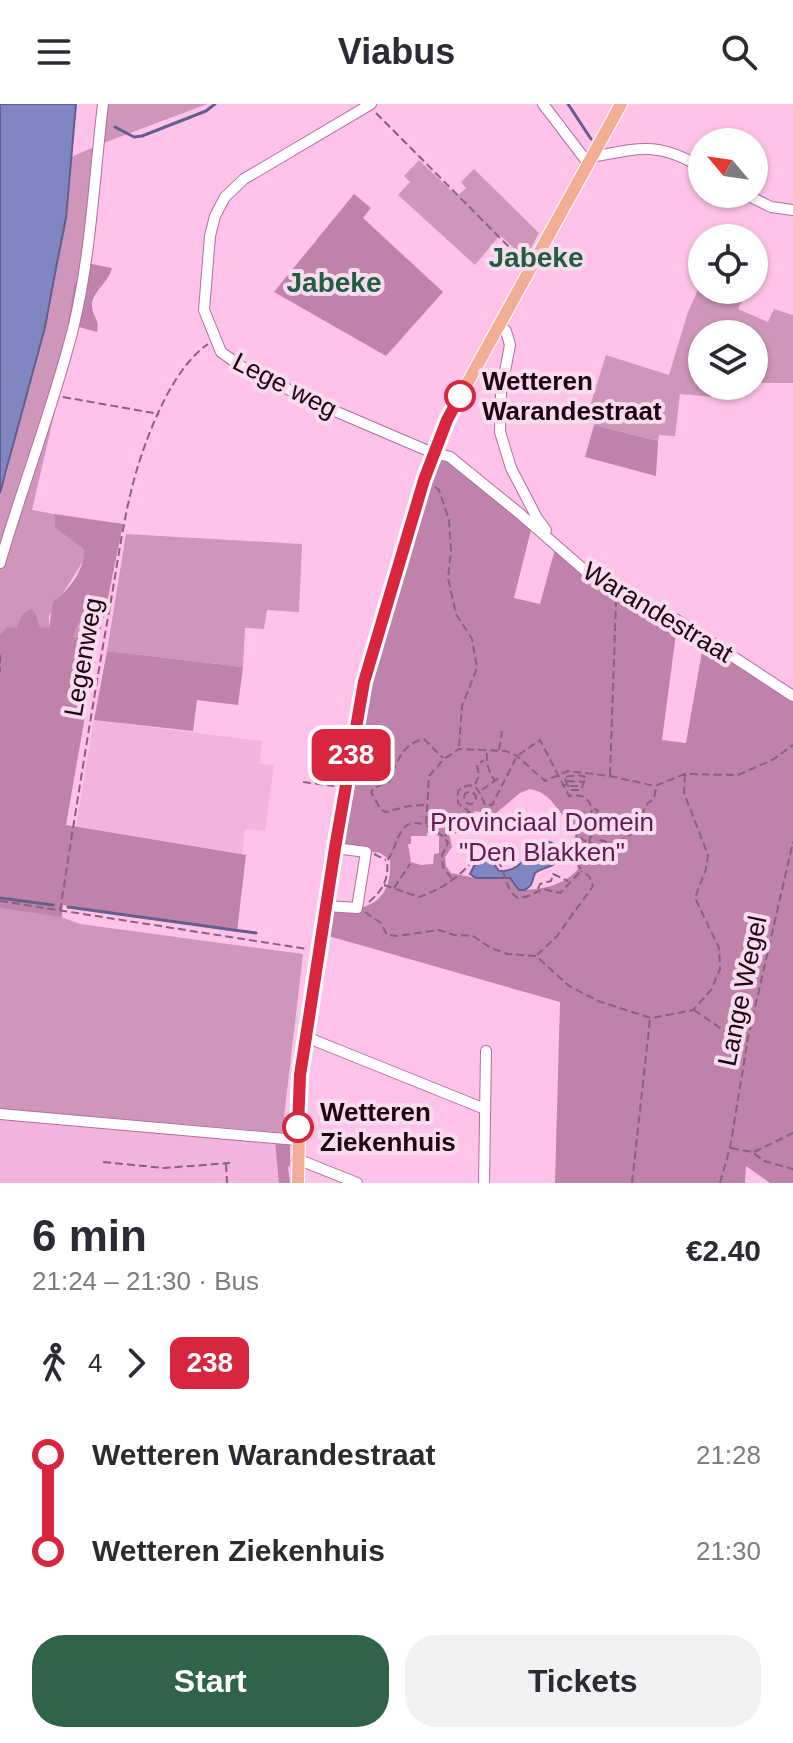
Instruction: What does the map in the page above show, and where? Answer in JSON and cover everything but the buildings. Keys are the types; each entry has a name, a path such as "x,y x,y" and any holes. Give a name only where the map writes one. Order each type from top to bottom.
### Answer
{"main road":[{"path":"298,1183 300,1075 364,682 424,480 447,420 621,104"}],"street":[{"path":"0,563 73,326 92,221 103,104"},
{"name":"Lege weg","path":"369,104 244,179 225,197 215,216 207,254 204,310 221,352 245,369 434,453"},
{"path":"543,104 590,160 656,148 688,160"},
{"path":"768,206 793,210"},
{"name":"Warandestraat","path":"499,324 506,331 510,345 501,392 500,432 511,468 537,518 564,553"},
{"name":"Warandestraat","path":"434,453 450,457 597,581 677,620 793,696"},
{"path":"326,906 357,908 366,852 335,848"},
{"path":"306,1037 485,1109"},
{"path":"484,1183 486,1051"},
{"path":"0,1114 297,1140"},
{"path":"297,1159 357,1183"}],"path":[{"path":"369,104 530,268"},
{"name":"Legenweg","path":"60,911 92,707 136,473 159,414 192,359 216,340"},
{"path":"54,395 159,414"},
{"path":"424,480 439,490 449,520 451,551 448,578 456,614 472,639 477,668 462,706 459,749"},
{"path":"610,776 616,591"},
{"path":"0,655 0,672"},
{"path":"499,751 502,731"},
{"path":"426,805 386,812 381,810 371,792 390,781 405,747 412,742 424,739 444,759"},
{"path":"444,836 470,827 474,816 460,807 458,791 464,786 473,785 481,791 485,805 492,805 517,756 540,740 559,775 567,784 571,790 581,790 586,777 564,777 567,784 569,796 581,795 592,809 588,822 576,835 596,845"},
{"path":"426,824 429,776 444,759 459,749 499,751 517,756 545,781 568,771 655,786 685,774 738,775 774,759 793,745"},
{"path":"488,750 486,760 490,775 495,780 503,781"},
{"path":"469,811 473,785 479,776 477,765 486,760"},
{"path":"366,852 383,857 387,861 388,873 384,885 369,901 357,908 381,923 387,935 439,930 473,936 491,948 508,954 536,956 569,986 598,1001 651,1018 693,1010 711,990 720,969 719,948 695,898 708,855 684,793 685,774"},
{"path":"481,791 495,780"},
{"path":"303,782 329,785"},
{"path":"578,863 588,855 606,855 613,845 630,835 648,803 654,799 655,786"},
{"path":"457,797 472,798"},
{"path":"464,799 472,798"},
{"path":"464,799 483,800"},
{"path":"581,858 581,839 596,819 598,810 592,809"},
{"path":"588,855 589,841 603,823 596,819"},
{"path":"387,861 395,851 401,829 409,824 426,824 444,836 448,847 442,855 443,867 453,880"},
{"path":"596,845 601,840 613,845"},
{"name":"Lange Wegel","path":"720,1183 730,1148 748,1038 793,842"},
{"path":"596,845 597,854"},
{"path":"384,885 419,897 453,880 482,854 489,853 496,857 509,890 518,898 538,890 540,884 551,881 553,874 569,882"},
{"path":"563,859 578,863"},
{"path":"536,956 557,936 593,886 578,863"},
{"path":"394,889 410,864"},
{"path":"538,890 560,893 581,871"},
{"path":"0,901 319,951"},
{"path":"693,1010 726,1032 748,1038"},
{"path":"632,1183 651,1018"},
{"path":"752,1152 793,1133"},
{"path":"730,1148 752,1152 764,1161 793,1169"},
{"path":"103,1162 164,1168 228,1163 227,1183"}],"shaded area":[{"path":"107,104 207,104 101,144"},
{"path":"101,144 76,326 32,510 54,514 55,528 85,549 85,558 49,616 49,629 40,627 36,614 22,615 16,628 0,635 0,493 66,218 71,157"},
{"path":"419,160 457,196 466,188 461,182 474,169 539,233 525,259 500,235 475,265 398,195 410,182 404,176"},
{"path":"354,194 371,208 363,218 443,292 386,356 274,292"},
{"path":"87,263 112,268 93,300 97,332 68,324 74,286 78,276 85,276"},
{"path":"692,304 740,304 738,309 763,320 688,320 688,395 680,394 675,436 659,435 658,441 594,425 599,412 589,409 606,355 669,375"},
{"path":"774,309 793,315 793,383 768,383 768,322"},
{"path":"594,425 658,441 656,476 585,457"},
{"name":"Provinciaal Domein \"Den Blakken\"","path":"440,457 458,465 532,526 514,598 540,604 555,549 597,587 677,626 662,740 686,743 704,640 793,699 793,1183 770,1183 746,1166 745,1183 555,1183 560,1002 325,935 334,912 358,909 376,901 383,894 390,874 390,860 380,853 340,847 371,683","holes":["530,789 551,800 565,818 580,828 571,843 578,869 559,883 527,890 519,890 510,878 476,878 451,873 445,857 452,847 449,834 473,828 476,819 474,811 495,814 520,793","427,833 439,836 439,853 434,854 433,864 411,862 408,844 411,844 411,836 427,836"]},
{"path":"54,514 123,524 108,598 86,613 73,637 98,642 66,825 246,855 237,932 63,905 62,917 0,908 0,635 7,627 16,628 22,615 31,609 40,627 49,628 53,602 70,586 79,571 84,549 55,528"},
{"path":"126,534 302,544 299,612 267,610 264,629 245,628 243,667 107,651"},
{"path":"108,598 98,642 73,637 85,613"},
{"path":"107,651 243,667 238,705 197,700 193,731 94,720"},
{"path":"94,720 262,741 260,764 274,765 265,831 245,829 242,855 76,827"},
{"path":"0,908 53,914 80,924 303,954 284,1117 290,1120 288,1133 0,1109"},
{"path":"0,1109 288,1133 290,1143 275,1142 279,1183 0,1183"},
{"path":"275,1142 290,1143 290,1183 279,1183"}],"water":[{"path":"0,104 76,104 66,218 45,327 0,493"},
{"path":"543,841 555,846 561,853 554,864 535,873 531,885 525,890 519,890 510,878 476,878 470,874 474,866 485,859 492,861 499,871 514,868"}],"waterway":[{"path":"115,127 134,137 142,136 206,111 215,104"},
{"path":"568,104 591,139"},
{"path":"0,898 53,905"},
{"path":"68,907 256,933"}],"bus line":[{"name":"238","path":"298,1127 300,1075 364,682 424,480 447,420 460,396"}],"place":[{"name":"Wetteren Warandestraat","path":"460,396"},
{"name":"Wetteren Ziekenhuis","path":"298,1127"}],"district":[{"name":"Jabeke","path":"536,257"},
{"name":"Jabeke","path":"334,282"}]}
